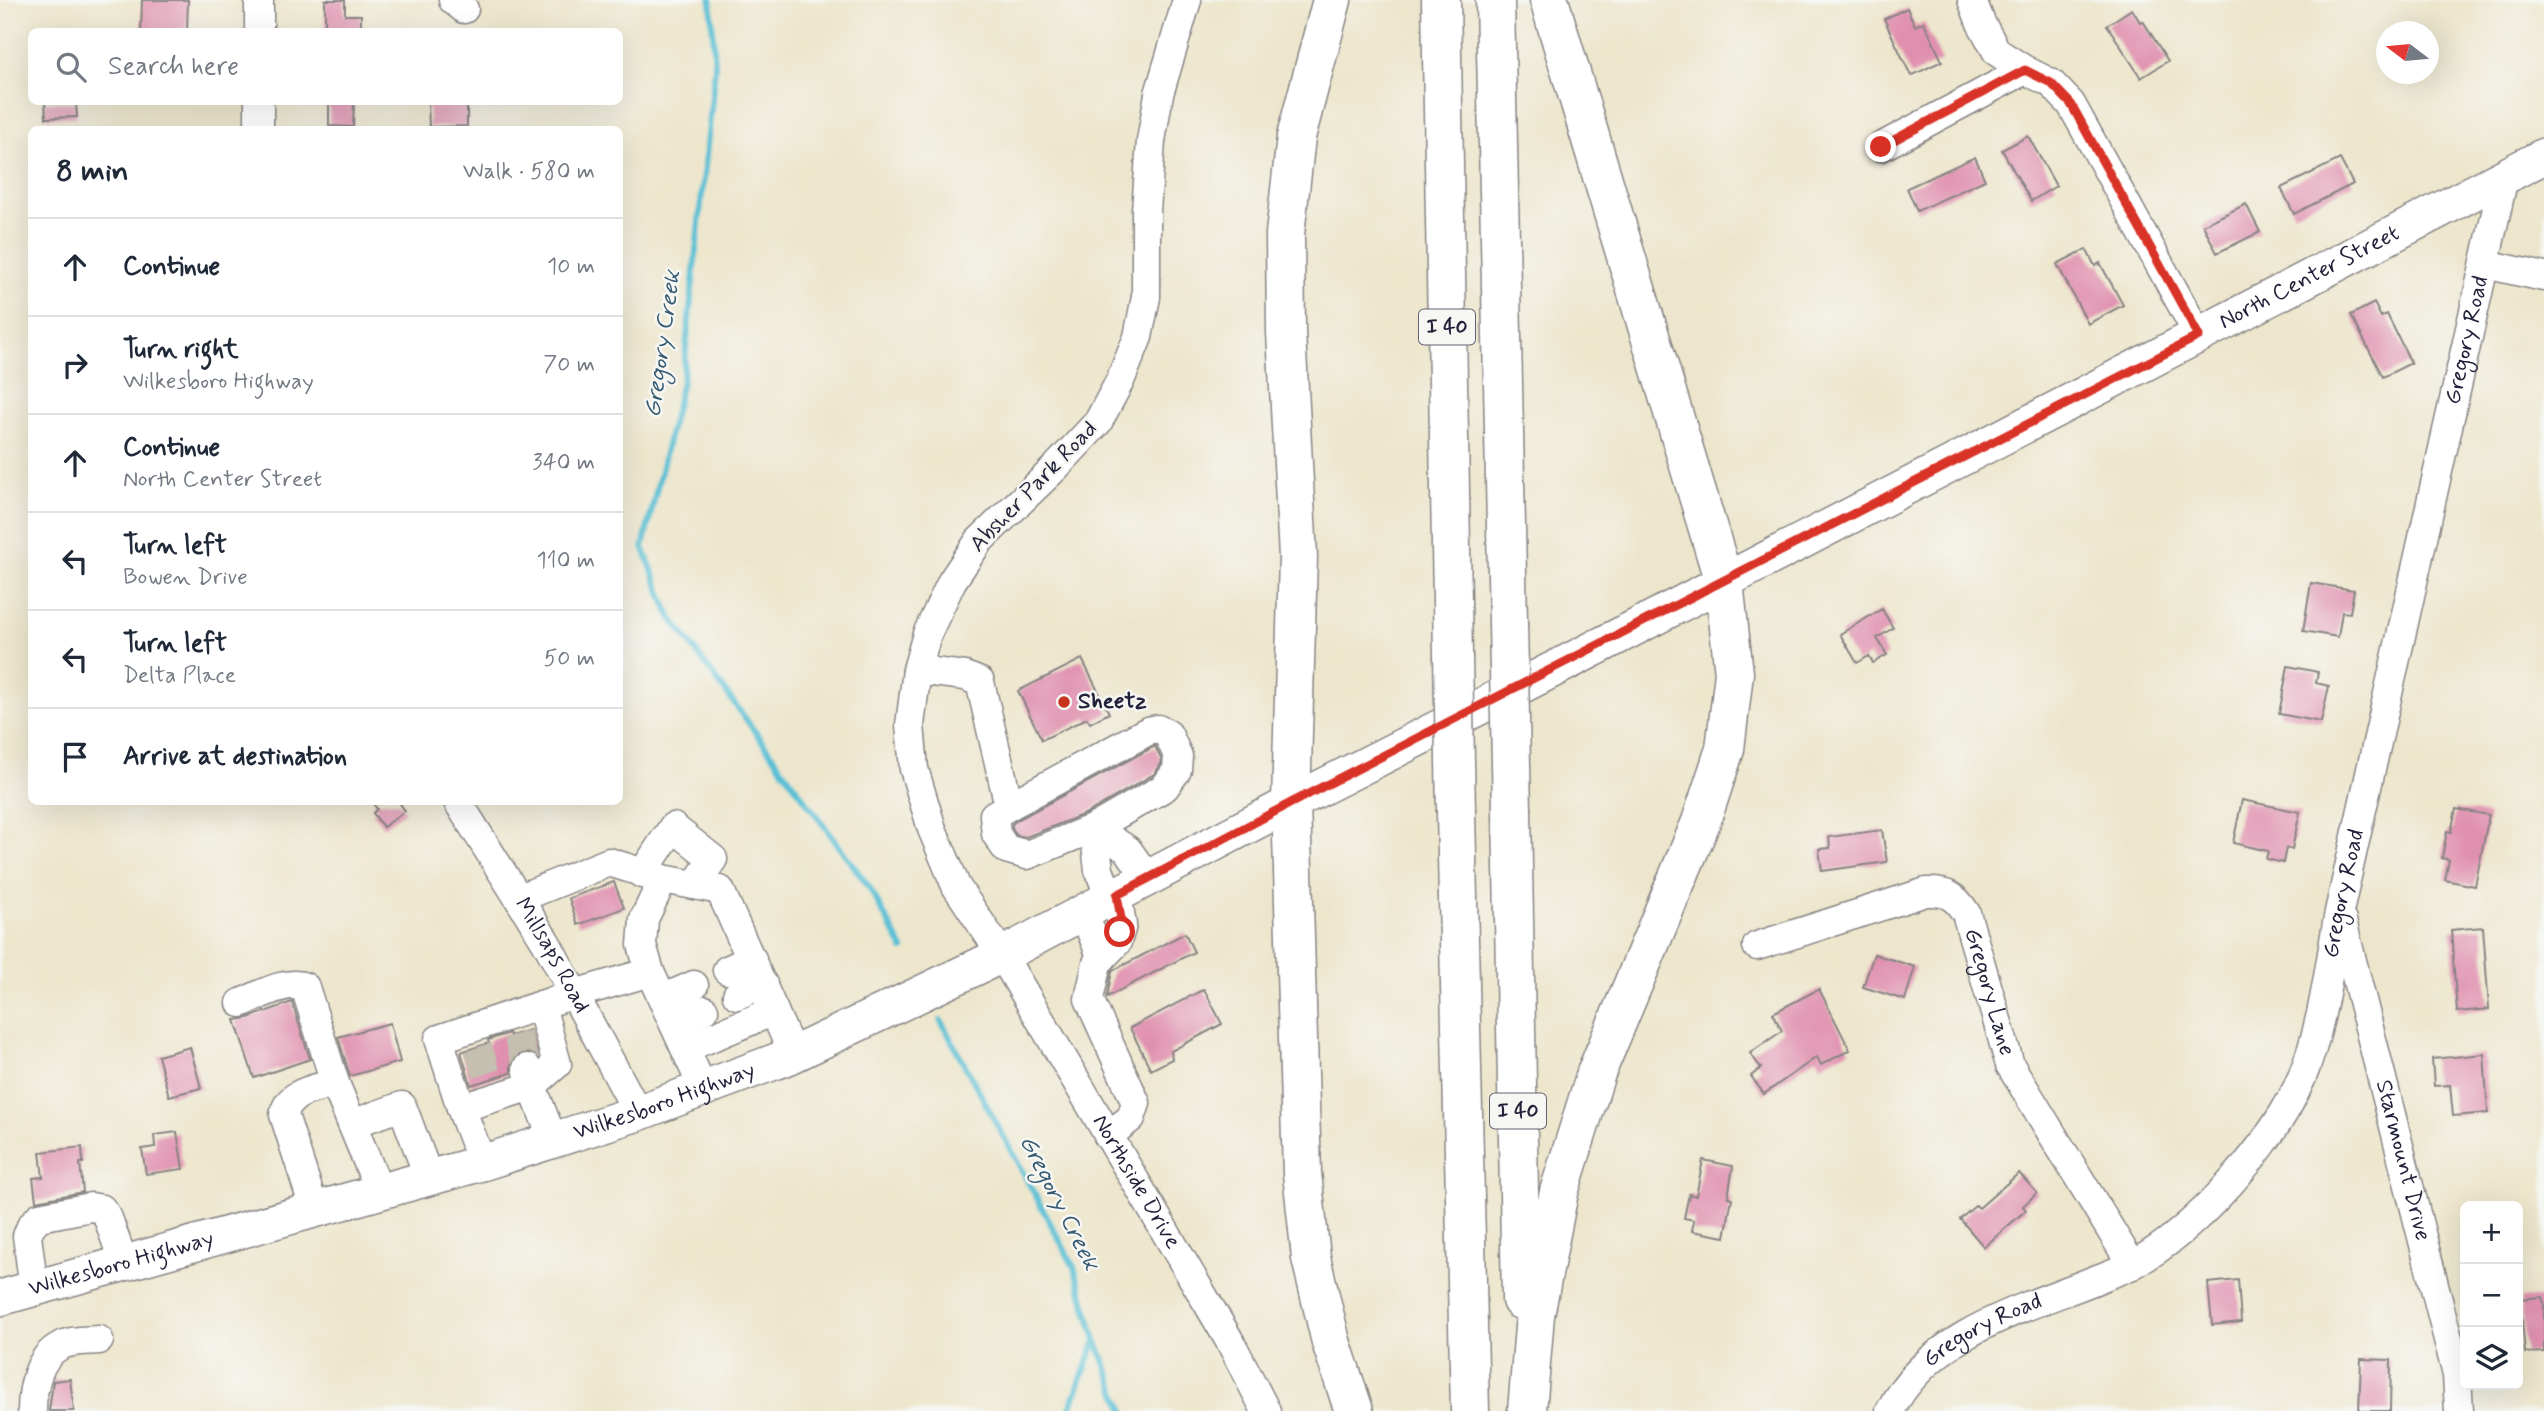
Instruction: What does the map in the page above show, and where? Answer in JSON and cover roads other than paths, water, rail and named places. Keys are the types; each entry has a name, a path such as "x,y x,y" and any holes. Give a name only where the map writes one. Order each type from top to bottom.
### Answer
{"highway":[{"path":"1332,0 1296,137 1284,234 1286,332 1298,557 1291,803 1302,1173 1311,1258 1331,1342 1354,1411"},
{"name":"I 40","path":"1441,0 1470,1411"},
{"name":"I 40","path":"1495,0 1525,1411"},
{"path":"1525,1411 1535,1315 1559,1192 1596,1073 1701,822 1725,749 1734,673 1724,582 1549,0"}],"main road":[{"name":"North Center Street","path":"1291,803 1724,582 2544,156"},
{"name":"Wilkesboro Highway","path":"0,1298 482,1163 638,1112 793,1054 1002,955 1291,803"}],"street":[{"path":"259,0 259,28"},
{"name":"Absher Park Road","path":"1002,955 956,886 932,829 921,793 914,769 910,725 917,670 927,635 952,580 979,541 1056,467 1098,422 1138,337 1146,297 1146,211 1151,141 1159,94 1186,0"},
{"path":"1972,0 1997,52 2051,83 2071,104 2199,336"},
{"path":"1881,147 2025,70"},
{"path":"259,105 259,126"},
{"name":"Gregory Road","path":"1891,1411 1900,1392 1937,1352 1984,1325 2132,1265 2166,1244 2197,1217 2248,1161 2279,1121 2302,1076 2316,1028 2339,912 2504,177"},
{"path":"2485,264 2544,277"},
{"path":"917,670 965,676 980,682 1009,806"},
{"path":"1158,729 1168,734 1178,756 1177,770 1165,787 1094,828 1027,855 1006,849 996,834 994,816 1148,731 1158,729"},
{"name":"Millsaps Road","path":"460,805 520,898 638,1112"},
{"path":"695,885 712,859 673,827 653,876 644,919 642,945 650,972 703,1088"},
{"path":"1094,828 1128,850 1149,880"},
{"path":"1094,828 1103,902 1102,958"},
{"path":"520,898 609,862 653,876 720,890 745,977 774,1011 793,1054"},
{"name":"Gregory Lane","path":"1757,946 1926,892 1943,891 1957,899 1966,913 2010,1065 2132,1265"},
{"path":"1103,902 1122,925 1117,942 1097,963 1089,999 1136,1103 1131,1118 1108,1136"},
{"name":"Starmount Drive","path":"2339,912 2457,1375 2459,1411"},
{"name":"Northside Drive","path":"1002,955 1231,1343 1266,1411"},
{"path":"482,1163 439,1039 475,1037 514,1024 541,1005 650,972"},
{"path":"241,1003 281,988 299,985 305,987 335,1083 380,1192"},
{"path":"674,1024 699,998"},
{"path":"461,1108 491,1089 557,1065 541,1005"},
{"path":"674,1024 774,1011"},
{"path":"530,1077 552,1140"},
{"path":"315,1211 284,1115 285,1106 292,1097 335,1083"},
{"path":"352,1124 402,1106 429,1178"},
{"path":"34,1289 27,1236 39,1217 91,1207 103,1209 124,1264"},
{"path":"32,1411 36,1380 48,1356 63,1344 99,1340"}],"waterway":[{"name":"Gregory Creek","path":"711,0 715,68 683,377 643,547 670,616 869,887 903,949"},
{"name":"Gregory Creek","path":"941,1021 1074,1267 1096,1340 1069,1411"},
{"path":"1096,1340 1124,1411"}],"tunnel":[{"path":"517,1034 527,1068"},
{"path":"478,1047 489,1080"}],"place":[{"name":"Sheetz","path":"1064,702"}]}
